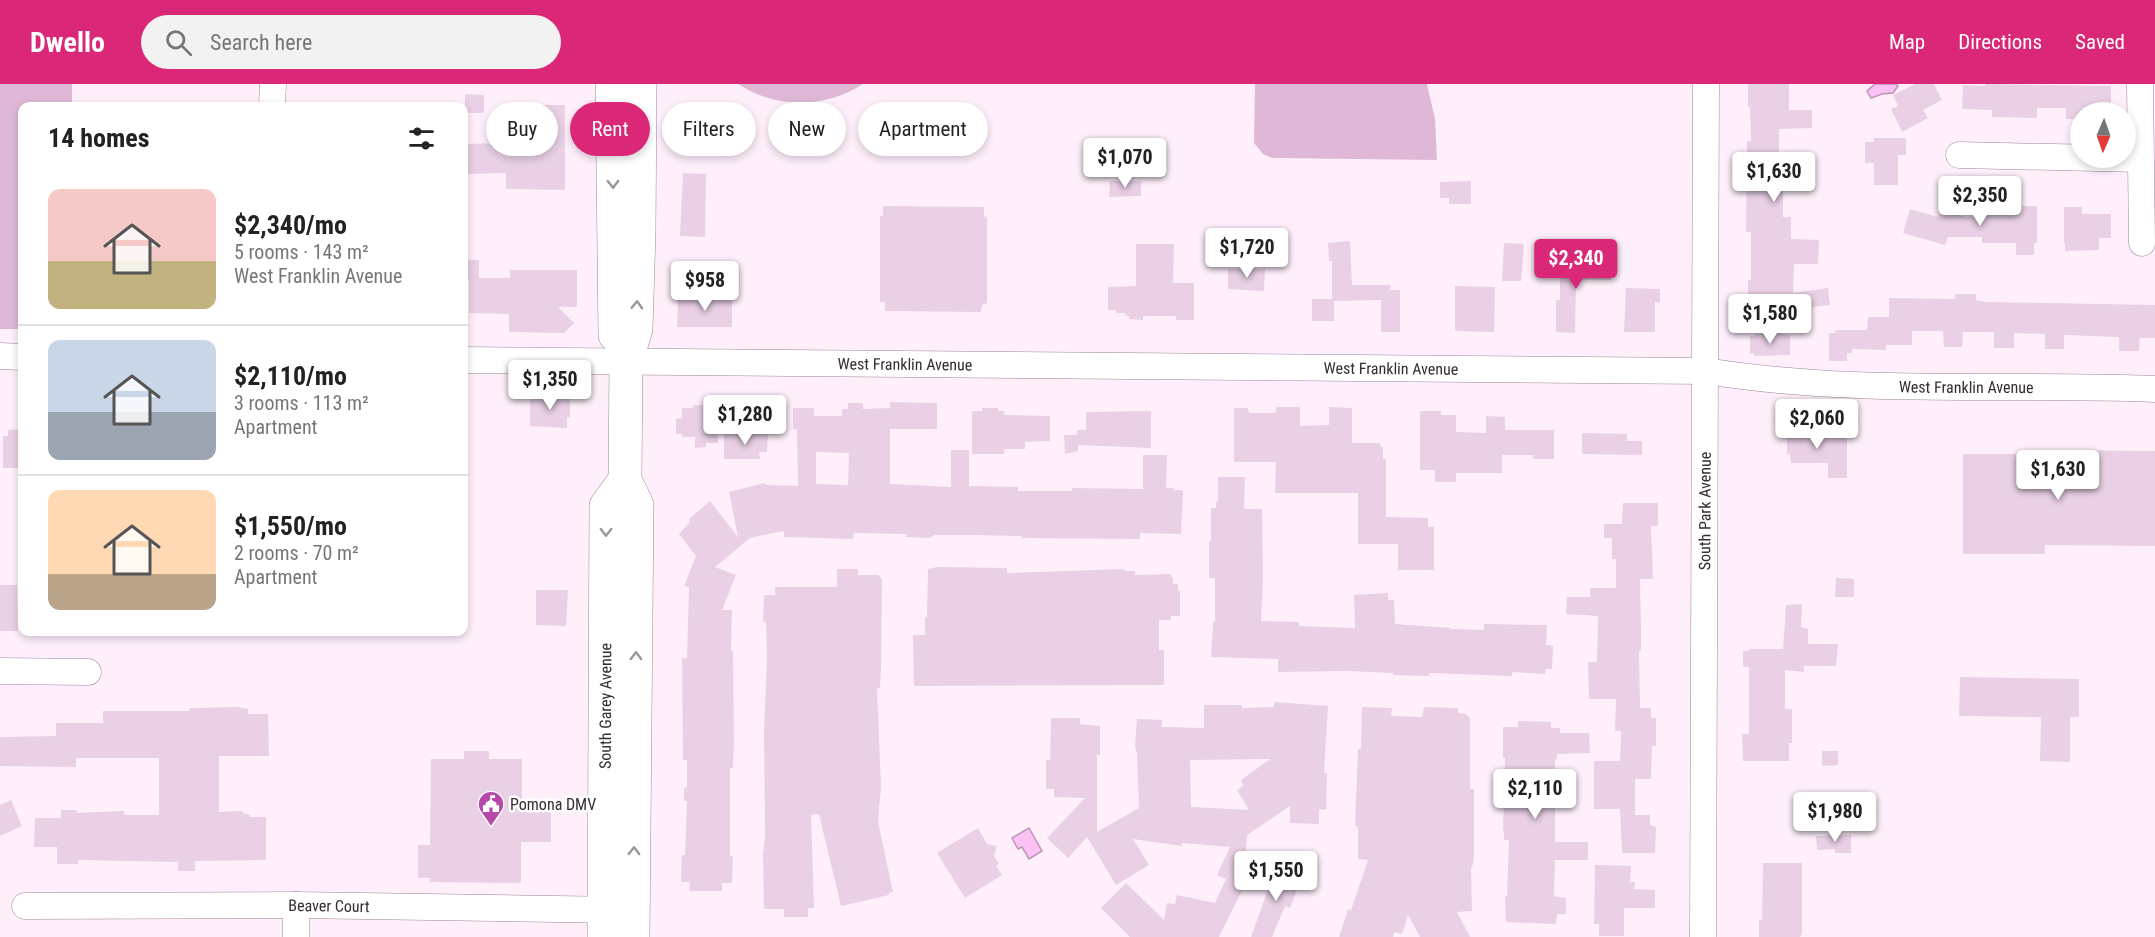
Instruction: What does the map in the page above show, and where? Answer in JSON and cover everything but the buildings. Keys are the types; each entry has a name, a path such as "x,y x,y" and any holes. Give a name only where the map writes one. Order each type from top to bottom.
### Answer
{"main road":[{"name":"South Garey Avenue","path":"612,84 614,333 626,362"},
{"name":"South Garey Avenue","path":"619,923 606,506 625,480 626,362 636,329 640,84"}],"street":[{"path":"273,84 273,102"},
{"name":"South Park Avenue","path":"1703,937 1706,84"},
{"path":"2140,84 2142,243"},
{"path":"1959,155 2140,159"},
{"path":"0,356 18,357"},
{"name":"West Franklin Avenue","path":"468,360 1706,371 1755,379 1856,385 2155,389"},
{"path":"0,671 88,672"},
{"path":"296,905 296,937"},
{"name":"Beaver Court","path":"25,906 296,905 619,923"}],"shaded area":[{"path":"0,84 72,84 72,102 18,102 18,329 0,329"},
{"path":"738,84 863,84 848,92 816,102 784,102 753,92"},
{"path":"1255,84 1427,84 1435,119 1437,160 1272,158 1263,154 1254,143"},
{"path":"1875,84 1896,84 1898,86 1893,93 1871,98 1867,91"},
{"path":"1029,828 1042,851 1029,859 1022,847 1018,849 1012,838"}],"place":[{"name":"Pomona DMV","path":"491,827"}]}
